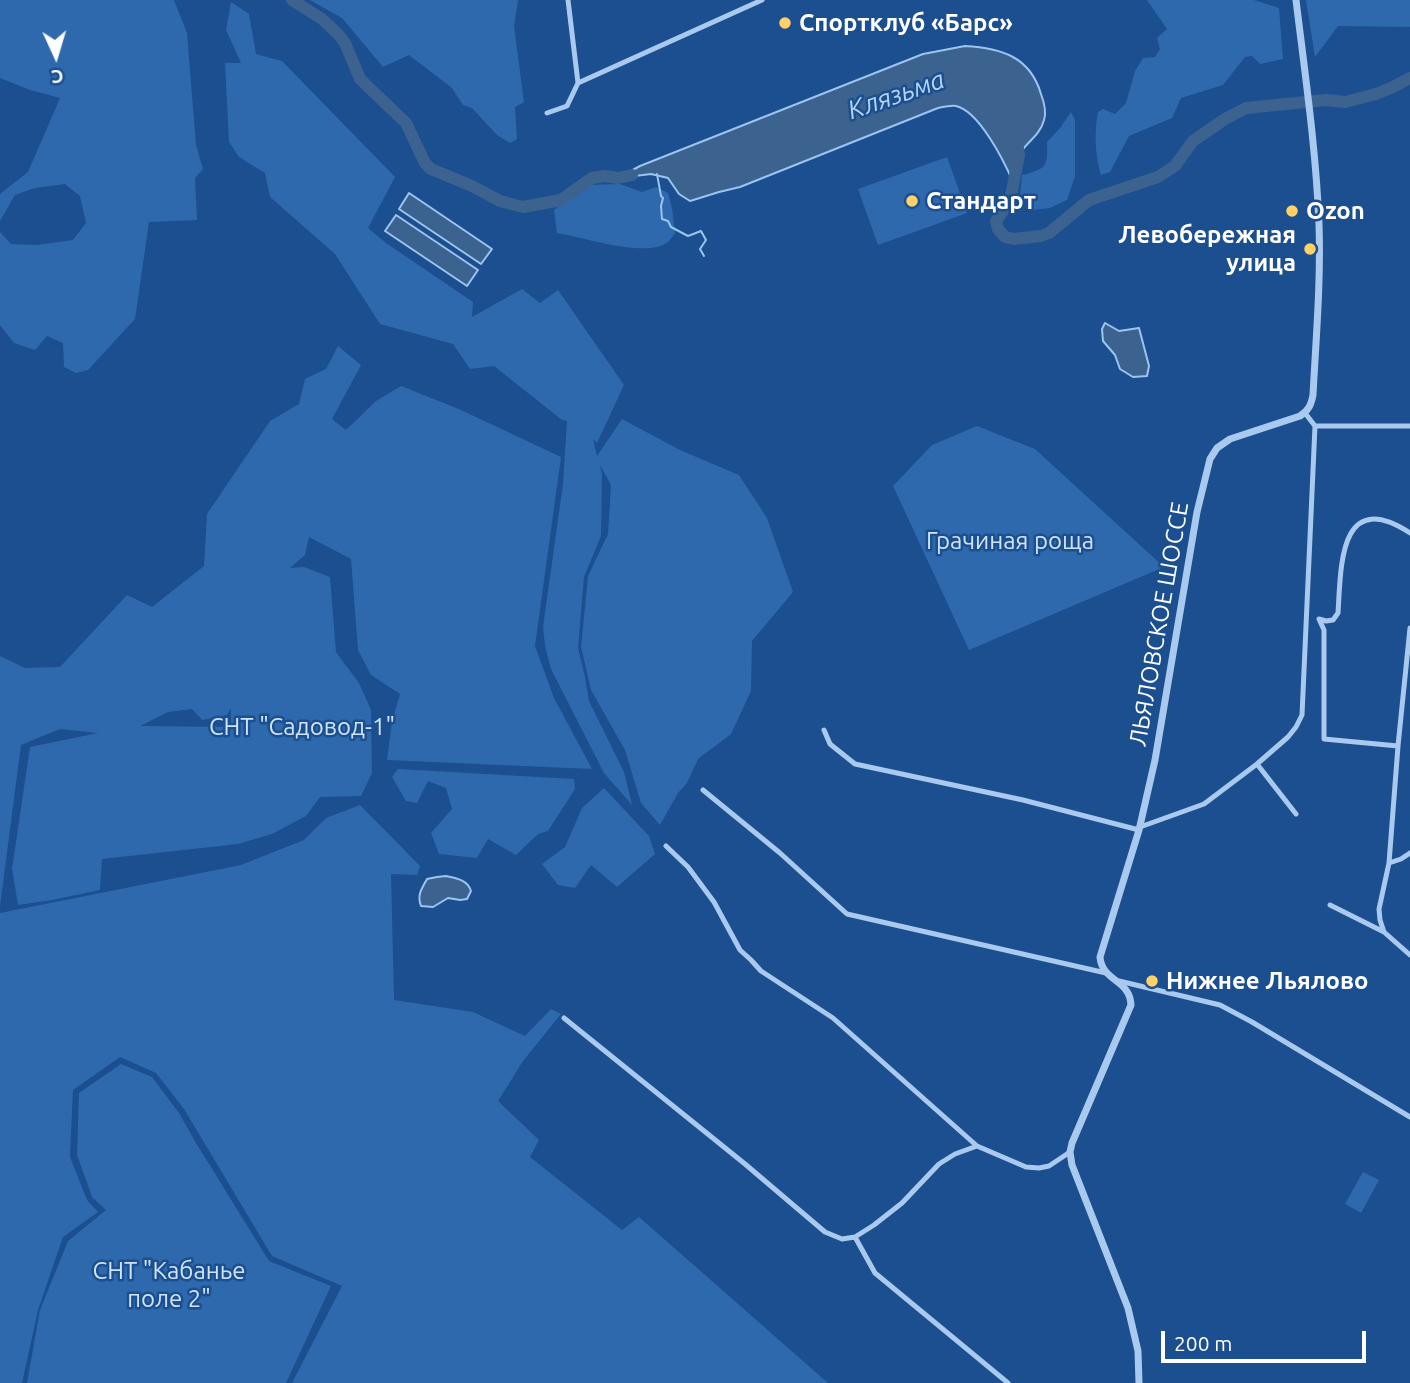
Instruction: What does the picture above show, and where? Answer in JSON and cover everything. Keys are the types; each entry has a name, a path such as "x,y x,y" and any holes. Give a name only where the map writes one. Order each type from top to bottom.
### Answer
{"street":[{"path":"547,113 568,106 578,83 568,0"},
{"path":"578,83 761,0"},
{"path":"824,730 830,744 855,764 1139,828 1205,804 1257,764 1296,727 1302,715 1315,426 1305,412 1309,409 1313,395 1319,224 1311,124 1296,0"},
{"name":"ЛЬЯЛОВСКОЕ ШОССЕ","path":"1106,974 1100,957 1139,828 1155,760 1197,512 1210,459 1217,448 1230,439 1305,412"},
{"path":"1315,426 1410,426"},
{"path":"1398,746 1324,739 1324,630 1319,619 1334,620 1338,612 1341,559 1352,532 1358,525 1367,519 1380,520 1398,525 1410,533"},
{"path":"1384,932 1379,909 1389,863 1410,628"},
{"path":"1257,764 1296,814"},
{"path":"703,790 780,853 847,914 1106,974 1126,989 1131,1005 1070,1153 1072,1165 1128,1308 1138,1351 1139,1383"},
{"path":"666,846 688,867 714,902 740,950 761,971 833,1018 977,1146 1026,1167 1039,1168 1049,1166 1070,1153"},
{"path":"1389,863 1410,853"},
{"path":"1330,905 1384,932 1410,955"},
{"path":"1116,980 1220,1005 1410,1117"},
{"path":"564,1018 825,1232 842,1239 855,1237 874,1225 902,1203 939,1164 955,1154 977,1146"},
{"path":"855,1237 875,1273 1008,1383"}],"green space":[{"path":"0,0 174,0 187,33 196,145 203,169 195,178 197,220 149,222 135,319 88,370 76,373 64,367 63,343 47,336 35,350 14,343 0,325 0,232 11,244 37,245 73,240 86,223 80,196 65,184 35,188 15,195 0,221 0,194 28,172 60,98 0,78"},
{"path":"310,0 518,0 514,26 524,102 515,107 517,139 510,143 497,135 472,108 463,105 452,88 409,55 383,67 342,18"},
{"path":"1147,0 1254,0 1279,8 1283,59 1260,64 1252,56 1245,57 1223,85 1181,98 1172,118 1129,136 1110,172 1101,175 1096,144 1098,112 1103,109 1115,114 1126,103 1135,71 1143,58 1155,57 1160,49 1157,38 1167,29"},
{"path":"1306,0 1410,0 1410,27 1338,26 1315,57"},
{"path":"231,2 249,14 256,54 282,61 395,177 368,228 473,302 472,317 522,289 540,303 558,290 624,385 597,443 593,439 597,456 622,419 680,450 739,475 767,518 793,592 752,641 751,691 731,734 698,759 687,783 678,793 660,825 641,803 625,750 591,690 581,647 588,576 608,534 611,485 600,465 601,536 584,577 578,648 589,701 624,772 632,805 604,773 551,669 545,646 543,627 563,484 567,421 562,420 494,366 470,369 453,344 380,324 335,254 270,197 265,173 239,157 229,142 225,63 241,63 226,30"},
{"path":"1071,112 1075,120 1075,176 1067,200 1050,208 1032,210 1020,195 1022,175 1044,166 1047,142"},
{"name":"Стандарт","path":"947,157 967,213 878,245 858,189"},
{"path":"620,184 642,192 656,187 668,193 675,233 668,242 658,247 630,248 557,233 554,210 589,185"},
{"name":"СНТ \"Садовод-1\"","path":"338,346 361,365 332,419 346,430 376,401 401,386 459,409 561,457 535,646 554,698 592,769 387,760 392,722 400,694 371,675 358,650 351,559 309,537 305,555 290,568 304,567 330,577 336,652 359,683 371,710 372,773 361,796 320,797 306,816 272,834 238,844 102,859 100,890 18,905 12,869 30,747 98,733 60,729 21,745 0,906 0,656 25,668 60,667 127,595 152,607 204,566 207,514 270,421 299,404 305,379 326,369","holes":["231,708 231,727 140,726 168,712 192,709 202,720 227,715"]},
{"name":"Грачиная роща","path":"977,426 1035,449 1164,567 969,650 893,486 932,445"},
{"path":"398,769 574,779 575,789 548,831 538,834 516,855 488,839 477,858 439,854 431,833 452,809 446,788 428,781 417,803 406,801 392,777"},
{"path":"604,788 649,836 655,854 617,887 591,865 575,888 558,885 542,864 565,847 582,808"},
{"path":"360,805 420,866 417,875 391,874 394,1000 473,1012 525,1036 551,1009 561,1014 523,1061 498,1101 539,1140 530,1157 622,1230 639,1217 828,1383 292,1383 342,1286 272,1256 184,1109 156,1073 120,1057 73,1090 70,1157 87,1200 98,1212 63,1237 38,1310 22,1383 0,1383 0,913 241,865 304,840 326,818"},
{"name":"СНТ \"Кабанье поле 2\"","path":"121,1064 152,1077 179,1113 269,1261 331,1286 286,1383 27,1383 40,1310 68,1241 106,1210 92,1197 77,1155 79,1093"},
{"path":"1363,1172 1379,1180 1361,1213 1345,1204"}],"water":[{"path":"965,46 990,49 1012,56 1029,71 1042,97 1044,120 1039,131 1019,155 1013,182 982,127 965,110 954,106 938,108 740,187 690,201 679,194 668,178 651,174 618,178 640,166 923,54"},
{"path":"409,193 492,249 481,264 399,209"},
{"path":"396,215 478,270 467,286 385,231"},
{"path":"1105,323 1119,331 1139,328 1149,366 1147,376 1133,377 1120,369 1115,355 1103,341 1102,329"},
{"path":"446,876 467,884 471,891 467,899 448,898 433,907 421,906 421,889 427,879"}],"waterway":[{"name":"Клязьма","path":"292,0 322,19 339,35 360,79 406,123 425,163 431,169 500,201 523,207 561,200 592,178 632,175"},
{"name":"Клязьма","path":"1017,143 1019,155 1010,201 996,221 998,229 1005,237 1014,239 1049,233 1089,200 1158,177 1175,166 1193,141 1246,108 1326,100 1345,102 1376,94 1410,78"},
{"path":"657,174 663,198 662,219 688,236 701,231 706,240 700,249 704,256"}],"place":[{"name":"Спортклуб «Барс»","path":"785,23"},
{"name":"Стандарт","path":"912,201"},
{"name":"Ozon","path":"1292,211"},
{"name":"Левобережная улица","path":"1310,249"},
{"name":"Нижнее Льялово","path":"1152,981"}]}
